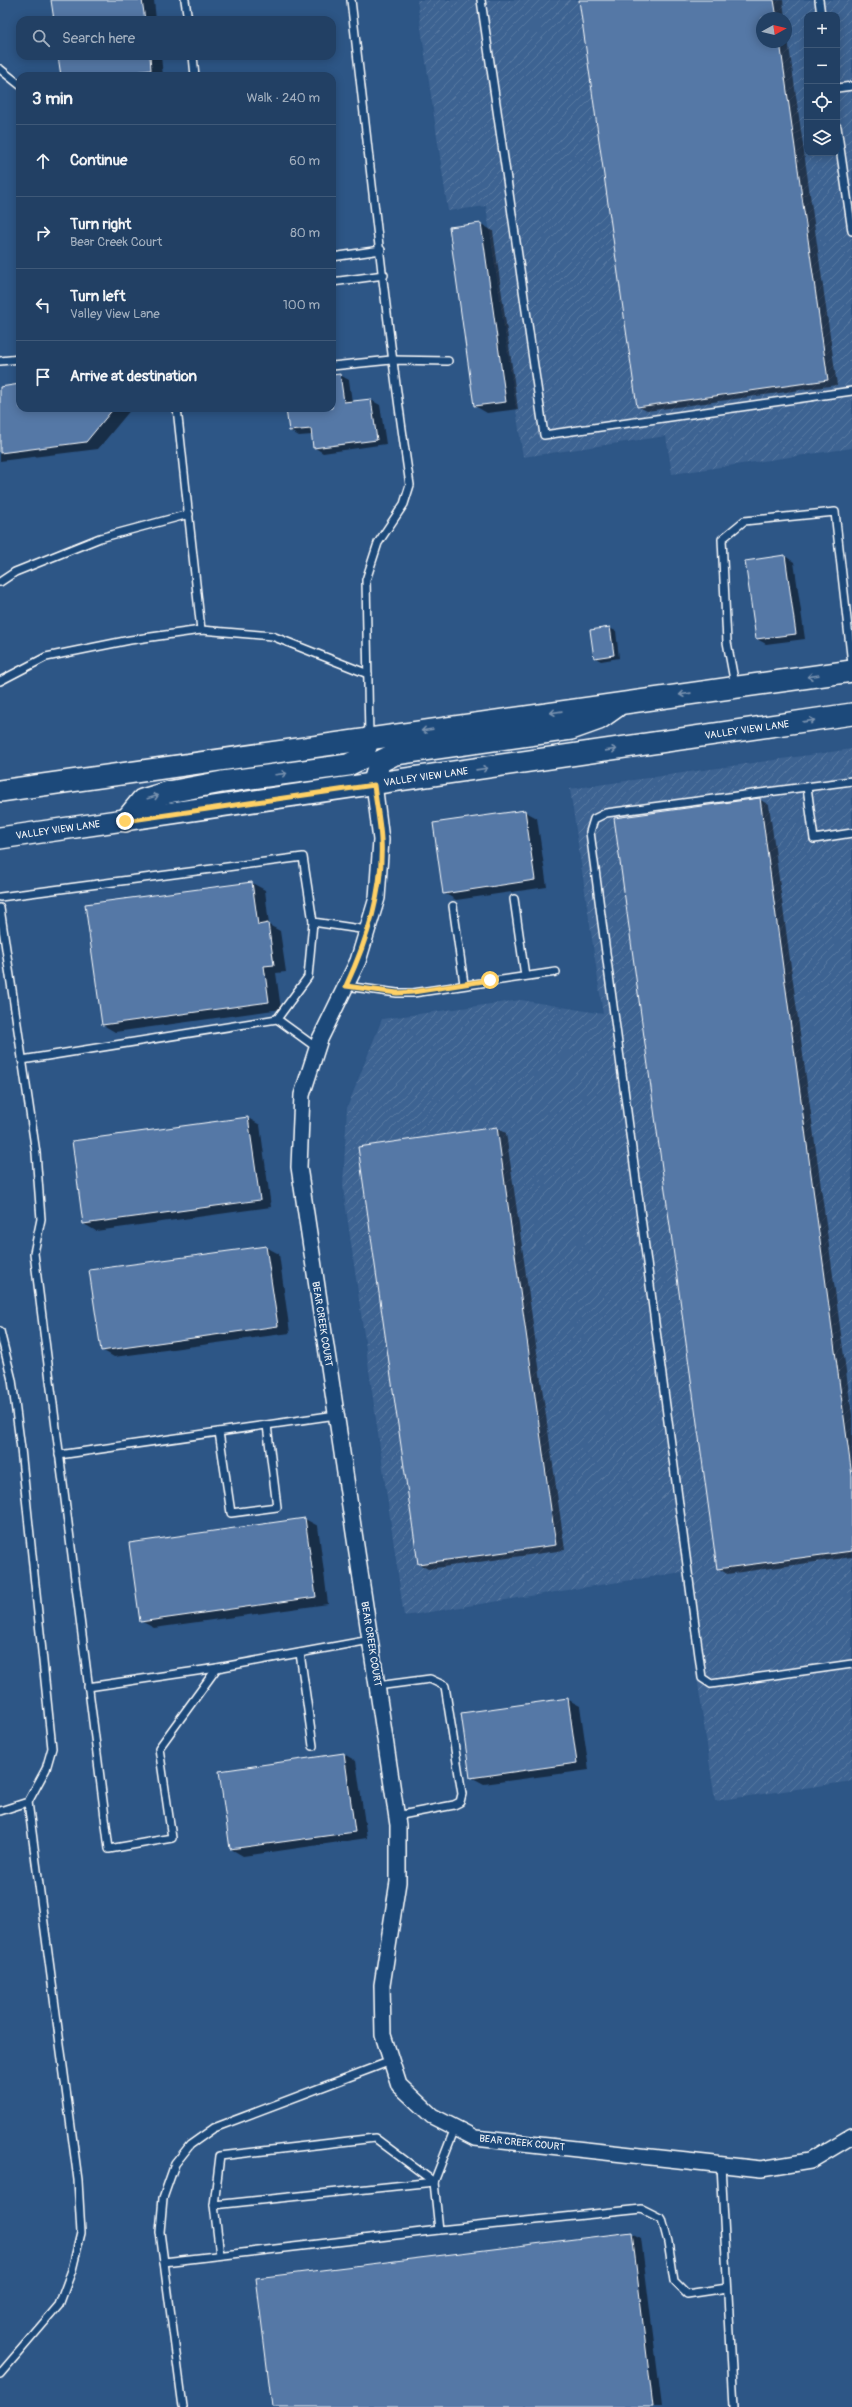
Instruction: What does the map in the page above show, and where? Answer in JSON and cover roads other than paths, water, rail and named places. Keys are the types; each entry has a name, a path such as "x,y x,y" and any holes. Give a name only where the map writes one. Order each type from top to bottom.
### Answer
{"main road":[{"path":"0,791 852,671"},
{"path":"374,785 379,762 395,754 571,729 599,719 622,703"},
{"name":"VALLEY VIEW LANE","path":"0,838 374,785 852,714"},
{"path":"125,821 142,800 169,792 222,782 348,765 362,758 369,738"}],"street":[{"name":"BEAR CREEK COURT","path":"369,738 381,840 377,898 358,961 317,1048 302,1095 299,1167 396,1816 398,1882 382,1985 383,2035 391,2061 399,2084 432,2116 475,2138 761,2169 810,2161 851,2138"}],"lane":[{"path":"186,0 188,16"},
{"path":"351,0 384,276 392,360 410,485 404,504 378,543 366,580 369,738"},
{"path":"481,0 544,435 852,391"},
{"path":"819,0 821,12"},
{"path":"193,60 195,72"},
{"path":"0,69 16,82"},
{"path":"840,88 852,86"},
{"path":"840,148 852,231"},
{"path":"336,256 381,250"},
{"path":"336,282 384,276"},
{"path":"0,361 16,359"},
{"path":"336,366 392,360 448,361"},
{"path":"177,412 201,630"},
{"path":"735,687 727,642 722,539 744,521 836,512 852,664"},
{"path":"0,582 16,572 100,538 189,514"},
{"path":"0,681 46,657 130,640 201,630 272,636 368,674"},
{"path":"852,781 606,813 594,819 590,832 702,1678 711,1684 852,1664"},
{"path":"807,787 814,838 852,833"},
{"path":"0,897 303,857 313,922 308,977 277,1019 22,1060"},
{"path":"514,899 525,976"},
{"path":"454,906 464,984"},
{"path":"0,908 36,1153 41,1219 34,1253 109,1849 172,1838 159,1748 217,1668"},
{"path":"313,922 367,930"},
{"path":"346,986 397,993 556,972"},
{"path":"277,1019 317,1048"},
{"path":"0,1331 12,1380 21,1449 52,1748 46,1769 28,1802 76,2165 81,2233 72,2270 59,2305 0,2374"},
{"path":"59,1456 336,1415"},
{"path":"219,1432 231,1513 277,1507 267,1425"},
{"path":"88,1687 217,1668 370,1640"},
{"path":"300,1653 312,1746"},
{"path":"377,1686 430,1679 438,1681 445,1686 462,1794 460,1802 454,1805 396,1816"},
{"path":"0,1811 28,1802"},
{"path":"183,2407 160,2232 163,2198 175,2164 190,2145 214,2128 391,2061"},
{"path":"439,2230 434,2182 455,2128"},
{"path":"220,2255 214,2205 220,2156 375,2138 434,2182"},
{"path":"722,2165 734,2407"},
{"path":"214,2205 434,2182"},
{"path":"164,2262 439,2230 642,2209 662,2218 668,2242 674,2281 687,2294 727,2288"}]}
